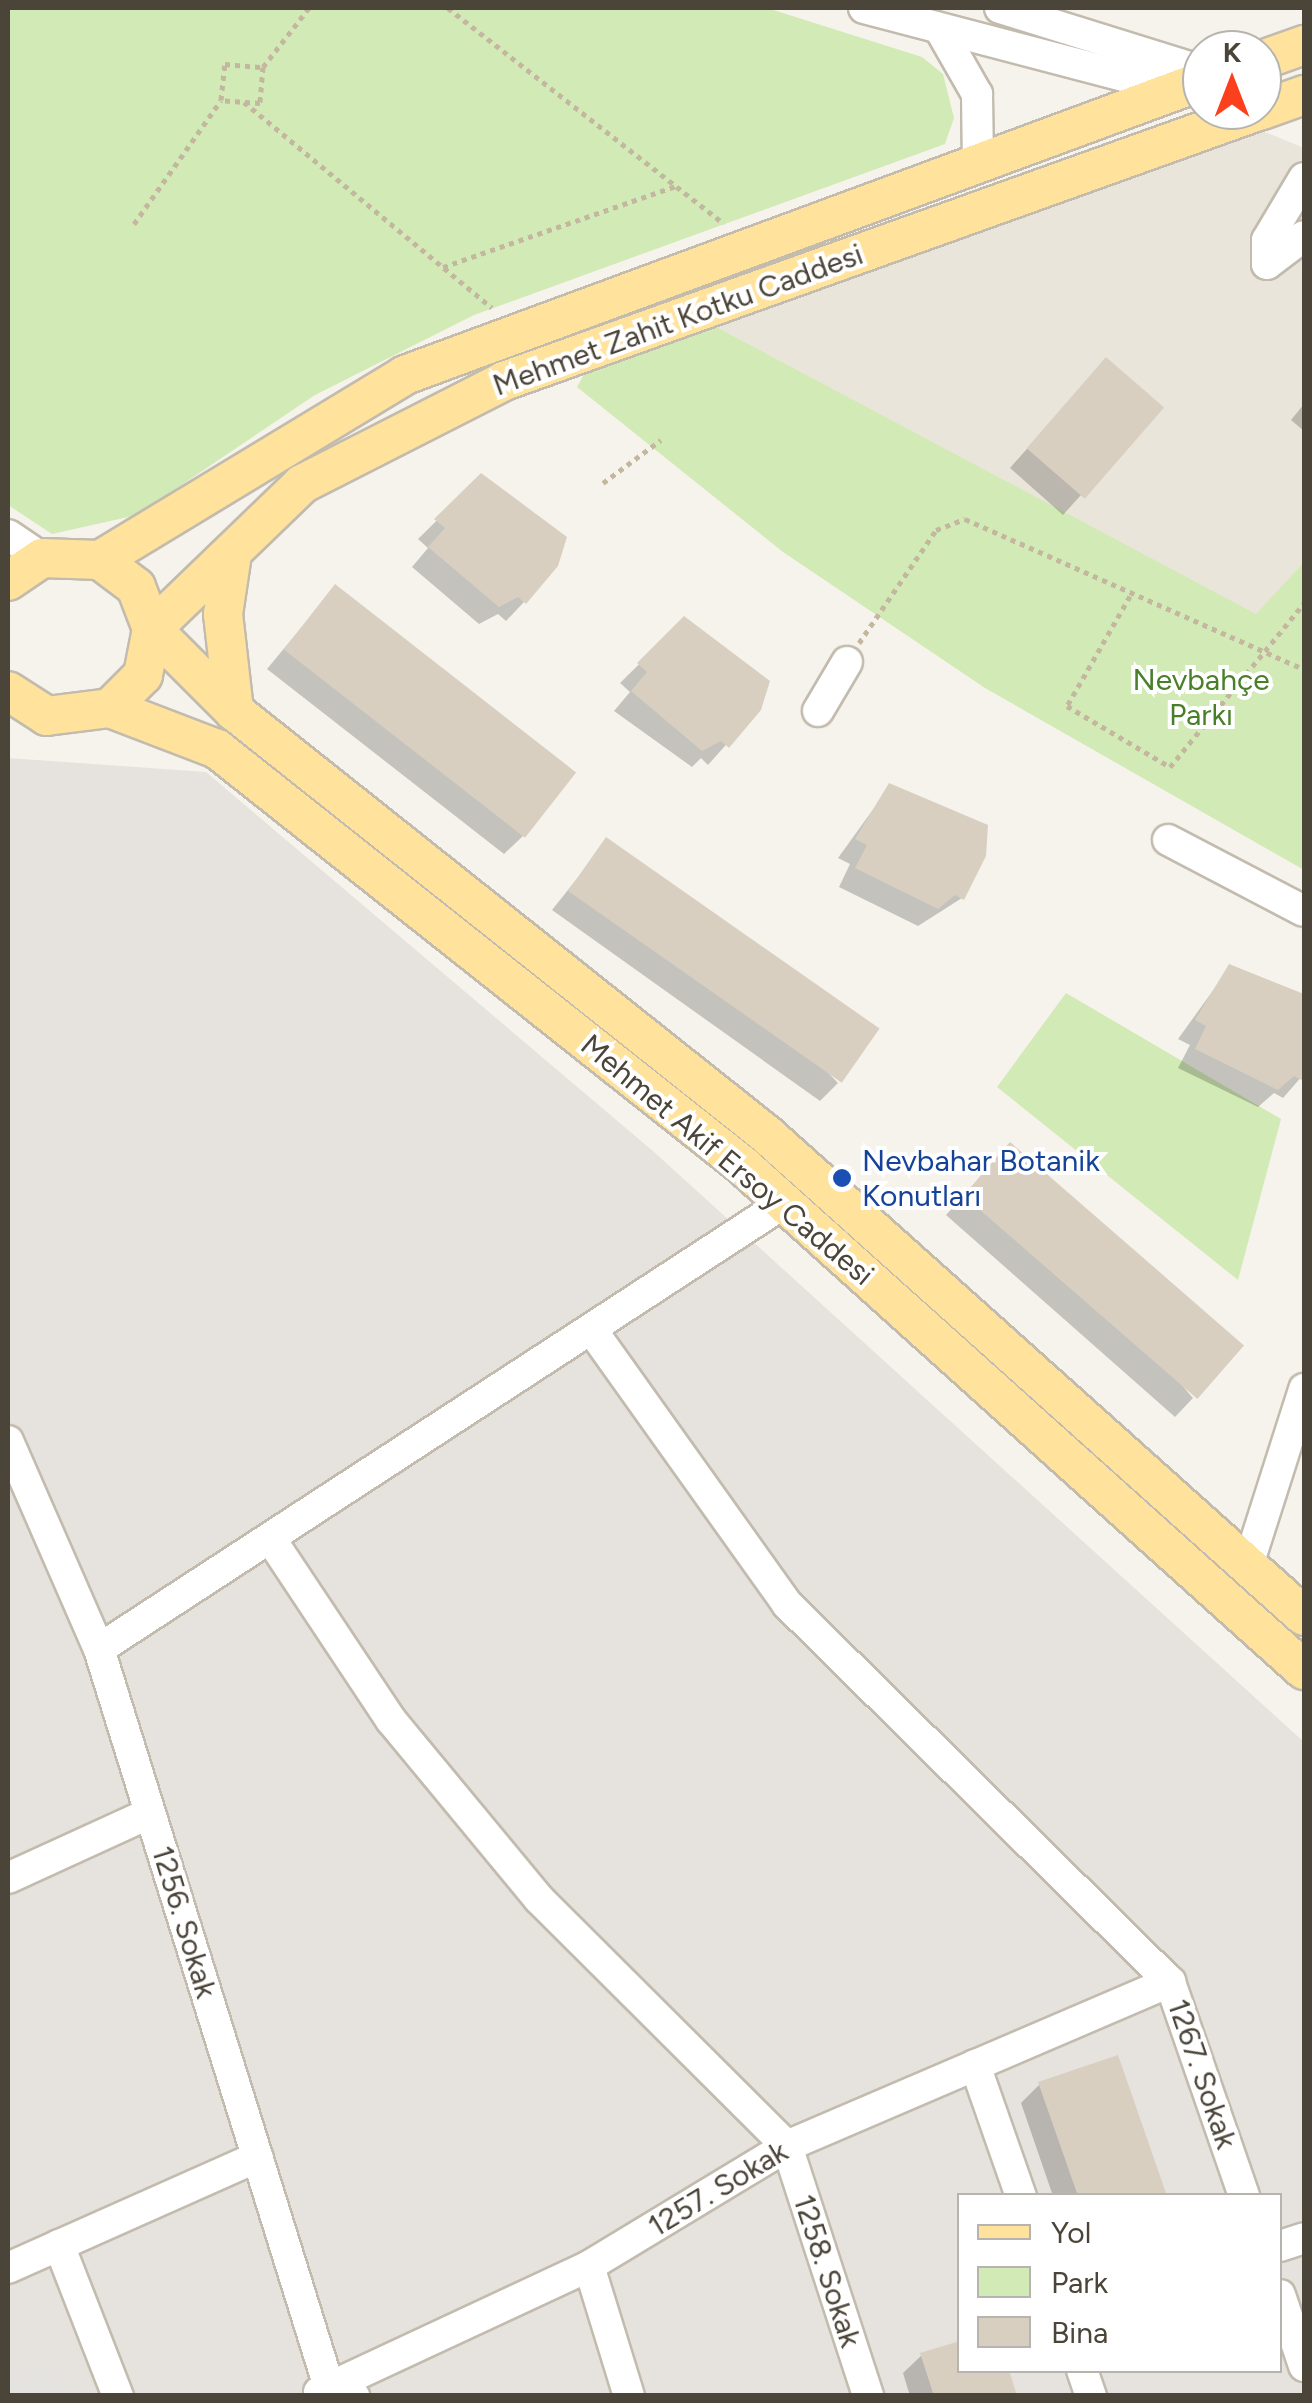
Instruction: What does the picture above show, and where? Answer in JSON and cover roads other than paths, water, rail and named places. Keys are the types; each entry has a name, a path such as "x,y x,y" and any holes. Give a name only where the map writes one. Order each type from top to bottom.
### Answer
{"main road":[{"name":"Mehmet Zahit Kotku Caddesi","path":"100,560 406,375 1182,89"},
{"name":"Mehmet Zahit Kotku Caddesi","path":"152,629 302,484 504,381 1202,130"},
{"path":"232,554 223,614 234,710"},
{"path":"8,581 42,558 100,560 136,587 152,629 143,675 110,708 68,719 14,702"},
{"name":"Mehmet Akif Ersoy Caddesi","path":"152,629 234,710 766,1134 1304,1616"},
{"name":"Mehmet Akif Ersoy Caddesi","path":"110,708 217,748 784,1203 1304,1670"},
{"path":"1225,1598 1248,1566"}],"street":[{"path":"864,8 940,31 1182,81"},
{"path":"1000,8 1182,79"},
{"path":"940,31 977,94 978,164"},
{"path":"1304,178 1267,240 1267,264 1304,236"},
{"path":"8,534 42,558"},
{"path":"818,712 847,662"},
{"path":"1168,840 1304,911"},
{"path":"99,1649 784,1203"},
{"path":"592,1329 787,1604 1170,1982"},
{"path":"1248,1566 1304,1389"},
{"name":"1256. Sokak","path":"8,1441 18,1492 99,1649 332,2393"},
{"path":"270,1538 391,1720 538,1899 787,2146"},
{"path":"8,1878 150,1812"},
{"name":"1267. Sokak","path":"975,2065 1170,1982 1243,2193"},
{"path":"975,2065 1020,2193"},
{"name":"1257. Sokak","path":"332,2393 588,2266 787,2146 975,2065"},
{"name":"1258. Sokak","path":"787,2146 868,2396"},
{"path":"8,2268 257,2157"},
{"path":"59,2245 118,2396"},
{"path":"588,2266 629,2396"},
{"path":"1282,2301 1304,2366"}],"place":[{"name":"Nevbahar Botanik Konutları","path":"842,1178"}],"park label":[{"name":"Nevbahçe Parkı","path":"1201,697"}]}
